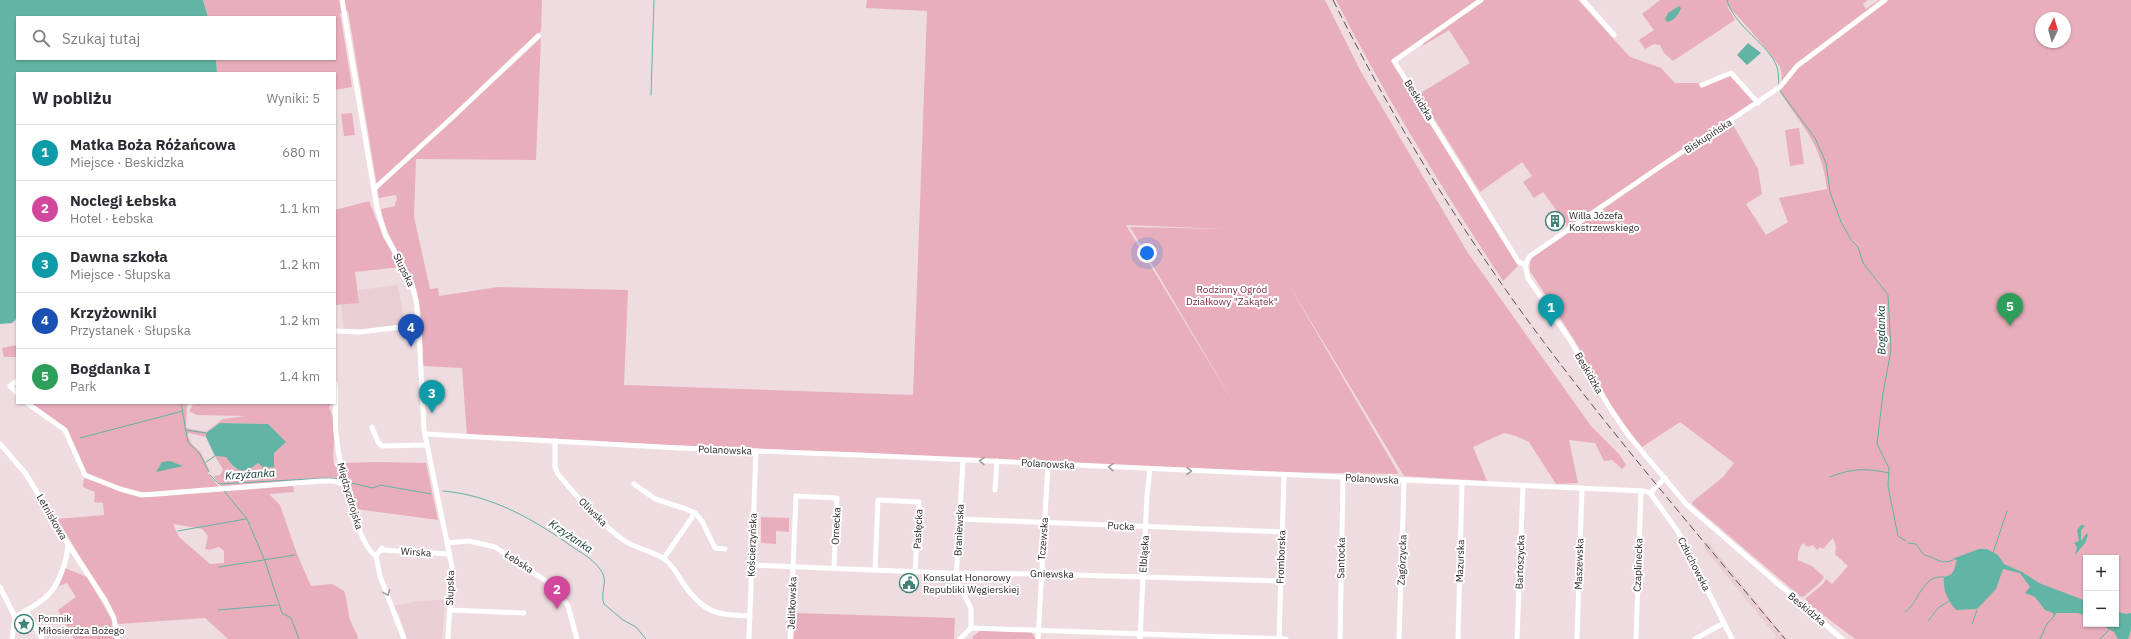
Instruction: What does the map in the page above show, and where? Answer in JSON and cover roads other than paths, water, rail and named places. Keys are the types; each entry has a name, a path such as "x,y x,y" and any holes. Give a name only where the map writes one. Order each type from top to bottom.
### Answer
{"street":[{"name":"Słupska","path":"342,0 374,189 383,228 406,270 414,292 419,326 422,405 425,434 452,568 448,639"},
{"name":"Beskidzka","path":"1481,0 1394,61 1515,256 1521,264 1525,265 1525,271 1528,278 1570,340 1607,403 1629,436 1690,509 1842,639"},
{"path":"1584,0 1614,35"},
{"name":"Biskupińska","path":"1525,265 1528,258 1536,252 1660,166 1758,103 1780,87 1797,66 1885,0"},
{"path":"374,189 538,36"},
{"path":"1702,84 1731,73 1758,103"},
{"path":"336,332 360,332 400,327 409,331"},
{"path":"16,382 10,386 16,392"},
{"path":"28,404 65,430 85,475 138,495 321,481 334,481 345,485"},
{"name":"Międzyzdrojska","path":"334,406 339,458 345,485 363,540 370,552 380,552 380,576 404,639"},
{"path":"372,427 378,442 382,446 427,445"},
{"name":"Polanowska","path":"425,434 1462,484 1582,488 1641,491 1650,493"},
{"name":"Oliwska","path":"555,441 556,471 571,489 624,541 641,550 664,558 673,567 699,603 716,613 750,616"},
{"name":"Letniskowa","path":"0,444 26,474 68,544 64,565 51,592 45,598 15,617"},
{"name":"Kościerzyńska","path":"749,639 756,451"},
{"name":"Braniewska","path":"963,460 956,580 971,608 971,628"},
{"path":"995,490 997,461"},
{"name":"Tczewska","path":"1038,639 1048,464"},
{"name":"Elbląska","path":"1141,637 1143,576 1150,469"},
{"name":"Fromborska","path":"1279,639 1284,475"},
{"name":"Santocka","path":"1340,639 1343,478"},
{"path":"1650,493 1665,478"},
{"name":"Zagórzycka","path":"1400,639 1404,481"},
{"path":"634,484 655,499 686,508 695,513 702,521 715,548 725,550"},
{"name":"Mazurska","path":"1458,639 1462,484"},
{"name":"Bartoszycka","path":"1518,639 1523,486"},
{"name":"Maszewska","path":"1577,639 1582,488"},
{"name":"Czaplinecka","path":"1636,639 1641,491"},
{"name":"Człuchowska","path":"1650,493 1677,530 1732,639"},
{"name":"Ornecka","path":"793,566 796,496 837,498 834,568"},
{"name":"Pasłęcka","path":"875,570 878,500 919,502 915,572"},
{"path":"664,558 695,513"},
{"name":"Pucka","path":"959,519 1282,532"},
{"name":"Łebska","path":"447,543 469,541 495,547 555,587 568,606 577,639"},
{"path":"68,544 105,600 114,618 117,639"},
{"name":"Wirska","path":"380,552 449,554"},
{"name":"Gniewska","path":"752,565 915,572 1143,576 1280,581"},
{"name":"Jelitkowska","path":"790,639 793,566"},
{"path":"0,586 15,617 12,639"},
{"path":"26,610 42,639"},
{"path":"450,610 524,613"},
{"path":"1694,639 1724,623"},
{"path":"960,639 971,628 1141,637 1286,639"}],"waterway":[{"path":"651,95 654,0"},
{"name":"Bogdanka","path":"1727,0 1737,19 1773,59 1778,69 1779,85"},
{"name":"Bogdanka","path":"1780,91 1815,138 1826,163 1830,192 1841,222 1851,240 1858,247 1863,263 1888,295 1891,350 1883,393 1877,444 1889,468 1888,486 1898,536 1906,541"},
{"name":"Krzyżanka","path":"181,404 188,442 200,454 209,472"},
{"path":"80,438 183,411"},
{"path":"185,430 206,433"},
{"path":"206,462 215,456"},
{"path":"1830,477 1852,470 1873,470 1889,473"},
{"name":"Krzyżanka","path":"210,475 219,484 327,478 342,479"},
{"name":"Krzyżanka","path":"347,482 373,488 380,485 431,494"},
{"path":"224,491 247,519 265,561 282,613 291,618 299,639"},
{"name":"Krzyżanka","path":"443,491 461,493 496,503 512,510 544,528 586,556 597,565 603,574 604,604 623,620 636,627 646,639"},
{"path":"1993,553 2007,511"},
{"path":"178,531 246,519"},
{"name":"Bogdanka","path":"1908,543 1916,544 1924,555 1942,562 1949,562 1953,560"},
{"path":"219,567 295,555"},
{"path":"1905,612 1910,608 1926,584 1937,577 1944,577"},
{"path":"1928,621 1938,608 1949,601"},
{"path":"218,610 277,605"},
{"name":"Bogdanka","path":"1972,624 1977,610"},
{"path":"2040,639 2047,624 2054,616"},
{"name":"Bogdanka","path":"2100,639 2109,630"}],"railway":[{"path":"1333,0 1402,129 1453,212 1508,293 1597,411 1785,639"}],"place":[{"name":"Willa Józefa Kostrzewskiego","path":"1555,221"},
{"name":"Bogdanka I","path":"2010,326"},
{"name":"Matka Boża Różańcowa","path":"1551,327"},
{"name":"Krzyżowniki","path":"411,347"},
{"name":"Dawna szkoła","path":"432,413"},
{"name":"Konsulat Honorowy Republiki Węgierskiej","path":"909,583"},
{"name":"Noclegi Łebska","path":"557,609"},
{"name":"Pomnik Miłosierdza Bożego","path":"24,624"}],"park label":[{"name":"Rodzinny Ogród Działkowy \"Zakątek\"","path":"1232,294"}]}
